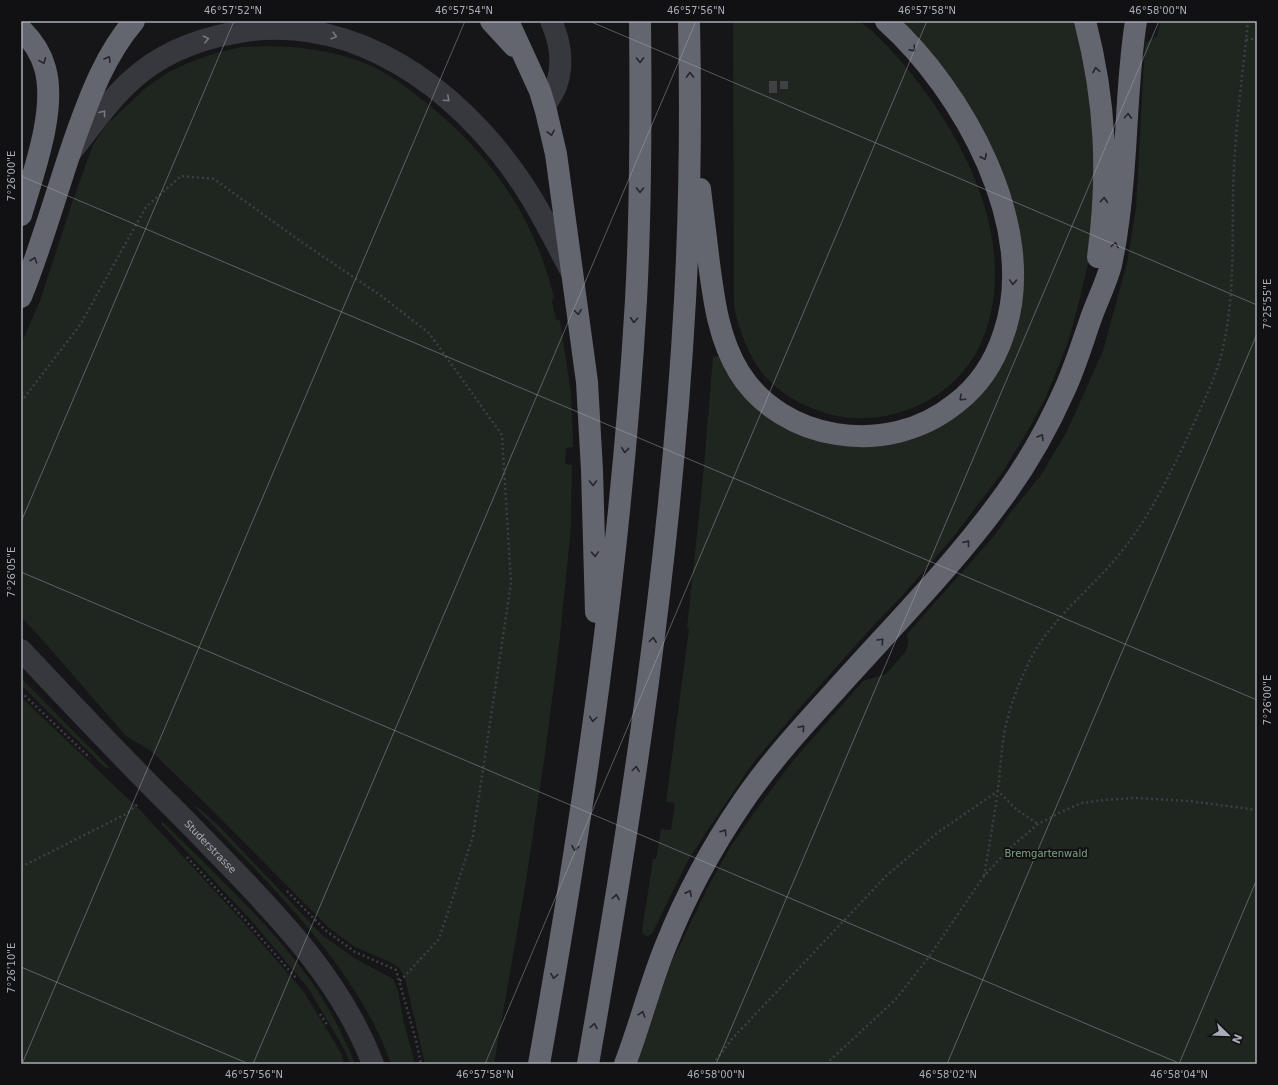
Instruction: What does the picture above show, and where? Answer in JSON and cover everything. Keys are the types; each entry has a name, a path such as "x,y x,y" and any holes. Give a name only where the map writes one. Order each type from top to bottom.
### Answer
{"highway":[{"path":"21,297 70,154 98,78 116,45 134,21"},
{"path":"491,21 525,57"},
{"path":"508,21 533,73 545,105 556,154 587,382 590,418 599,681"},
{"path":"539,1064 573,862 599,681 628,422 636,299 640,141 640,21"},
{"path":"588,1064 632,797 664,550 685,302 690,114 690,21"},
{"path":"690,114 717,316 726,345 740,373 757,395 774,410 796,423 823,432 853,437 877,436 902,432 924,424 945,412 962,399 976,384 990,365 1000,344 1009,319 1014,268 1010,238 1002,204 991,170 974,135 957,106 935,74 912,47 886,21"},
{"path":"1085,21 1093,50 1099,86 1103,114 1105,150 1105,191 1102,228 1090,322"},
{"path":"625,1064 648,992 683,906 703,864 743,802 779,754 813,714 932,585 985,521 1026,463 1051,418 1079,355 1110,267 1117,232 1122,192 1130,72 1136,21"},
{"path":"21,29 30,38 39,52 45,68 48,84 49,104 42,140 21,215"}],"street":[{"path":"545,105 556,87 561,65 557,34 551,21"},
{"path":"70,154 121,89 141,72 168,54 200,41 232,32 266,29 298,30 332,35 365,47 396,62 434,87 474,124 503,157 532,199 572,273"},
{"name":"Studerstrasse","path":"21,650 85,719 194,828 267,904 307,950 342,1001 357,1028 373,1064"}],"path":[{"path":"984,876 998,792 1005,726 1015,693 1031,658 1056,622 1096,581 1123,550 1172,470 1218,366 1227,327 1232,291 1233,195 1237,121 1248,21"},
{"path":"1246,40 1257,38"},
{"path":"21,402 80,324 146,207 181,176 214,179 304,243 380,294 429,332 502,435 511,583 473,836 439,938 400,981"},
{"path":"21,692 95,764"},
{"path":"998,792 1018,810 1038,824"},
{"path":"713,1064 732,1039 887,875 938,833 998,792"},
{"path":"134,798 142,806"},
{"path":"826,1064 896,999 928,958 984,876 1010,849 1038,824 1082,803 1135,798 1189,801 1257,810"},
{"path":"21,867 126,814 139,803"},
{"path":"186,856 296,978"},
{"path":"286,890 326,930 355,952 396,970 416,1040 421,1064"},
{"path":"317,1008 328,1027"}],"green space":[{"path":"849,20 862,23 889,48 927,94 947,124 965,157 980,191 990,227 995,262 993,298 985,333 976,354 955,381 927,401 901,412 874,418 846,417 819,411 785,394 772,384 762,372 745,343 734,307 733,21"},
{"path":"898,21 1075,21 1084,53 1096,146 1089,260 1075,318 1067,345 1046,397 1026,434 1002,473 950,541 797,711 753,763 686,864 652,934 647,936 643,934 642,931 653,859 656,859 661,829 671,830 675,803 666,802 689,629 687,628 703,477 713,357 719,356 738,386 867,446 992,379 1013,212"},
{"name":"Bremgartenwald","path":"1159,21 1257,21 1257,1064 634,1064 673,959 709,885 731,846 792,762 863,681 886,674 906,651 908,643 907,634 994,536 1010,513 1041,475 1067,431 1103,351 1127,263 1136,208 1145,43 1157,36"},
{"path":"242,47 292,47 329,52 367,64 390,76 418,96 448,122 470,143 489,165 522,214 535,240 545,268 554,297 552,302 556,319 560,321 571,393 573,447 566,448 565,464 572,465 571,527 559,646 545,754 526,881 494,1064 425,1064 405,978 399,968 390,962 355,947 328,927 151,751 126,736 21,617 21,344 40,301 72,203 93,145 107,124 148,86 167,73 188,63 216,53"},
{"path":"21,678 111,769 104,767 21,685"},
{"path":"21,697 142,812 245,924 304,992 341,1053 344,1064 21,1064"},
{"path":"192,804 219,826 322,935 356,959 393,979 398,991 404,1023 415,1064 391,1064 374,1024 343,974 324,947 304,922 260,874"},
{"path":"162,822 242,900 295,960 318,991 330,1011 355,1064 350,1064 346,1052 308,988 250,919 161,824"}],"building":[{"path":"769,81 777,81 777,93 769,93"},
{"path":"780,81 788,81 788,89 780,89"}]}
